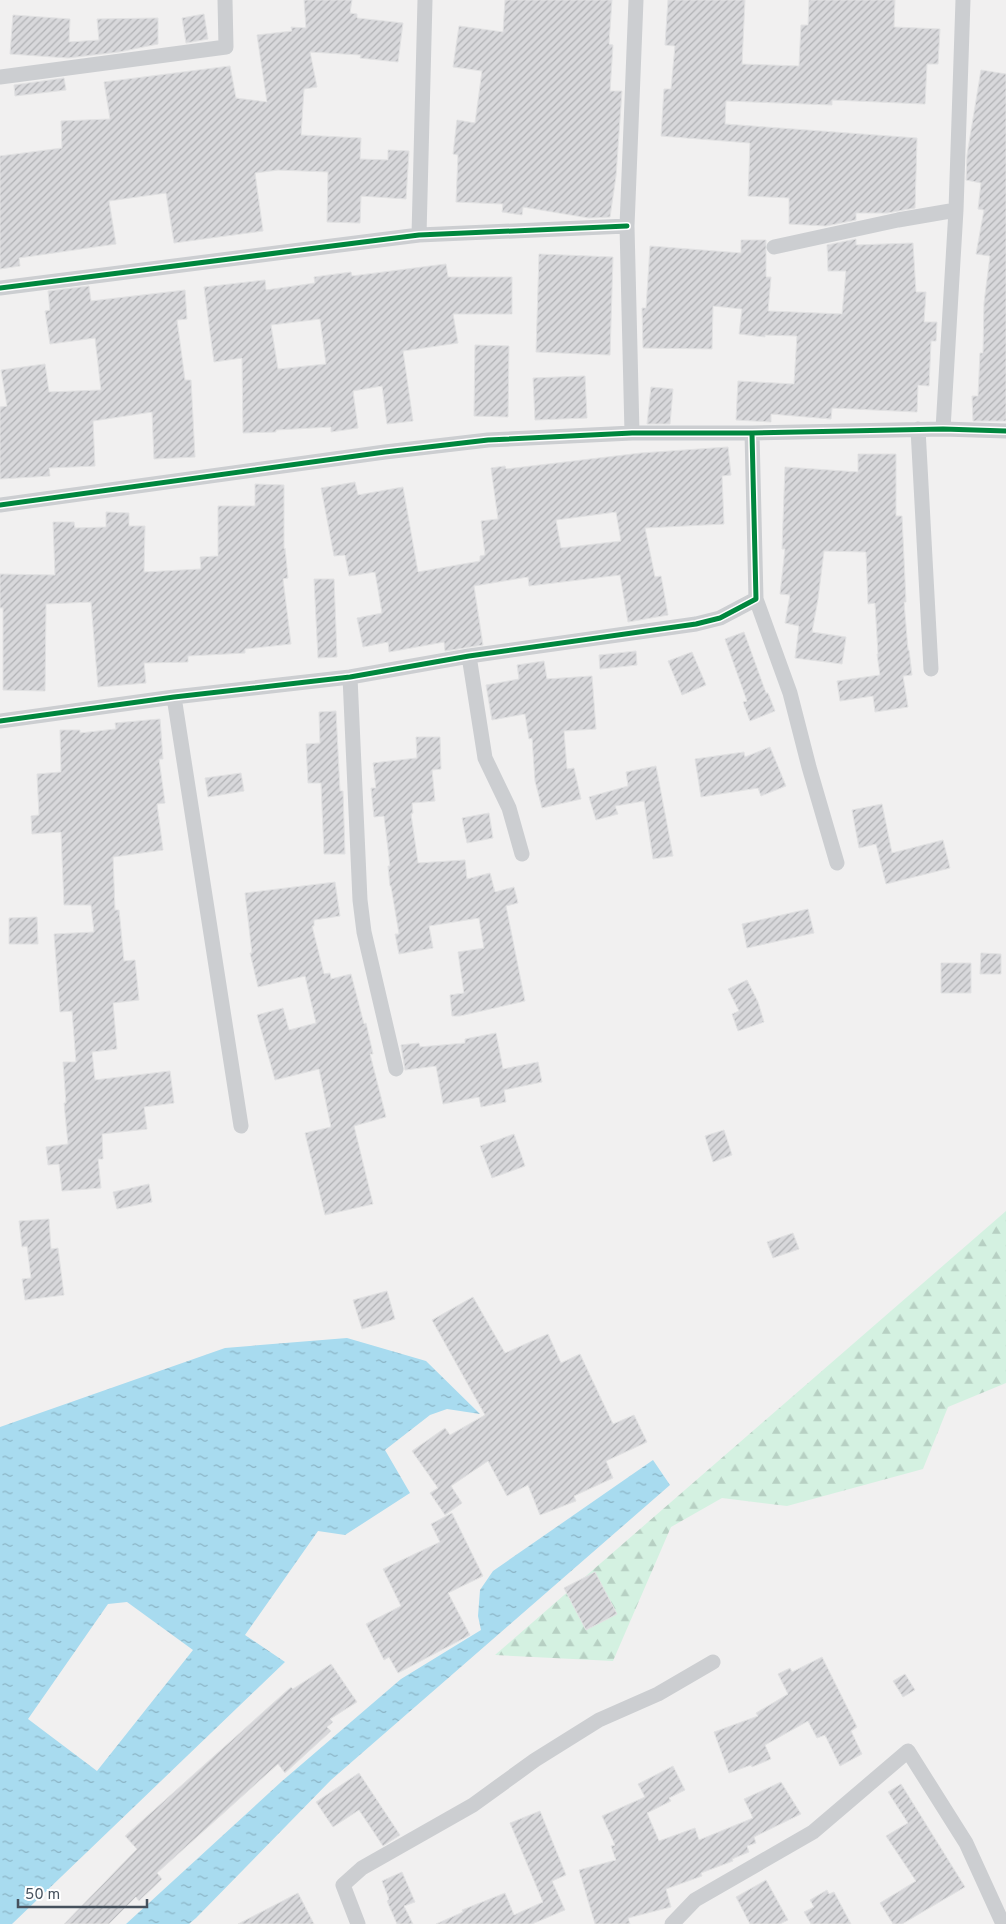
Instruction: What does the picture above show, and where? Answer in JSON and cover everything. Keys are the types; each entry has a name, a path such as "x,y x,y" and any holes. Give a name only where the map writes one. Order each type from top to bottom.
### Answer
{"street":[{"path":"0,78 226,47 225,0"},
{"path":"419,235 425,0"},
{"path":"632,433 627,226 636,0"},
{"path":"943,428 956,210 963,0"},
{"path":"774,247 898,220 956,210"},
{"path":"0,288 419,235 627,226"},
{"path":"0,504 488,440 632,433 752,433 943,428 1006,431"},
{"path":"918,429 931,669"},
{"path":"752,433 756,599 790,693 837,863"},
{"path":"0,721 174,697 350,677 469,656 696,624 720,618 756,599"},
{"path":"469,656 486,758 509,808 522,854"},
{"path":"350,677 360,900 364,932 396,1070"},
{"path":"174,697 241,1126"},
{"path":"358,1924 342,1885 362,1868 473,1805 535,1760 599,1720 658,1694 713,1662"},
{"path":"672,1924 695,1900 813,1832 908,1751 966,1843 1003,1924"}],"green space":[{"path":"1006,1211 1006,1383 948,1407 923,1469 787,1506 722,1498 671,1527 613,1661 495,1655"}],"water":[{"path":"347,1338 426,1361 480,1414 447,1409 430,1415 385,1450 410,1493 345,1535 318,1531 245,1635 285,1662 12,1924 0,1924 0,1427 225,1348","holes":["127,1602 193,1650 97,1771 28,1719 108,1604"]},
{"path":"653,1460 670,1485 331,1780 196,1918 189,1924 126,1924 281,1782 401,1679 481,1630 478,1616 480,1590 493,1571"}],"building":[{"path":"304,0 352,0 350,13 357,14 357,18 403,23 398,62 360,58 361,55 310,52 317,87 304,89 301,135 361,138 360,159 388,160 388,150 409,151 406,199 361,196 360,223 327,222 328,172 278,170 255,173 263,231 174,243 166,193 109,201 116,244 19,258 20,266 0,269 0,156 62,148 61,121 110,119 104,82 230,66 236,98 267,102 257,35 292,31 291,27 306,28"},
{"path":"505,0 612,0 609,44 613,45 610,91 622,91 616,176 610,217 589,218 523,207 522,215 502,212 503,204 456,202 458,155 453,154 457,120 475,123 482,71 453,67 459,26 503,32"},
{"path":"668,0 745,0 742,64 799,66 801,25 808,25 809,0 895,0 894,27 940,29 938,64 927,64 925,104 832,100 832,105 726,101 725,124 917,138 915,208 887,213 856,213 856,220 826,226 789,224 789,198 748,196 750,143 661,136 664,89 671,89 675,46 665,45"},
{"path":"204,14 208,39 186,43 182,18"},
{"path":"13,15 70,19 69,42 99,40 97,19 158,18 158,44 119,52 68,58 10,54"},
{"path":"981,70 1006,74 1006,421 973,421 972,396 978,396 980,353 983,353 984,303 990,256 976,254 984,210 978,209 981,183 966,180 967,155"},
{"path":"64,78 66,90 15,96 14,85"},
{"path":"856,239 856,245 913,243 916,292 926,292 924,322 937,322 936,341 931,341 929,386 918,385 917,412 832,408 831,419 771,414 771,422 736,420 738,381 794,384 797,336 765,335 765,337 739,334 742,309 713,306 712,349 643,348 642,308 646,308 650,246 741,253 741,240 766,240 766,277 771,277 768,311 842,314 846,271 828,271 827,245"},
{"path":"539,254 613,257 610,355 536,352"},
{"path":"446,264 448,277 512,277 512,314 453,314 458,343 403,351 413,421 387,424 382,386 353,391 358,428 331,432 331,427 243,433 242,358 214,362 204,287 265,280 266,290 315,283 314,277 351,272 352,276","holes":["320,319 326,364 278,369 271,325"]},
{"path":"89,286 91,301 185,290 187,319 177,320 185,380 191,380 195,457 154,459 152,412 93,421 95,466 49,468 50,476 0,479 0,407 7,406 1,370 45,364 49,392 101,390 95,338 50,344 45,311 50,310 48,291"},
{"path":"475,345 509,346 508,417 474,416"},
{"path":"585,376 587,418 535,420 533,378"},
{"path":"651,387 673,389 670,424 647,424"},
{"path":"728,447 731,475 722,476 724,524 645,528 655,577 661,576 668,615 628,622 620,575 529,586 528,577 474,586 483,645 445,651 444,642 389,652 388,642 363,647 357,618 382,613 375,572 349,576 345,555 334,556 321,488 355,482 358,495 403,487 418,572 480,561 480,556 485,555 481,521 498,519 491,468 505,466 506,469 641,453","holes":["616,512 621,541 561,548 556,520"]},
{"path":"858,454 896,454 896,516 902,516 906,602 904,602 912,675 903,676 908,707 875,712 873,696 840,701 837,681 880,675 877,654 875,603 868,604 866,552 824,551 812,632 846,637 842,664 795,658 799,626 785,623 790,595 780,594 785,549 782,549 785,467 858,472"},
{"path":"255,484 284,485 284,549 288,578 283,579 291,644 245,649 245,653 188,656 188,662 144,663 146,683 98,687 91,602 46,604 45,691 3,690 3,608 0,608 0,574 55,575 53,522 74,522 75,528 106,527 106,512 129,513 129,526 145,526 144,572 201,569 200,557 218,556 218,506 255,506"},
{"path":"314,579 334,579 337,657 318,658"},
{"path":"744,632 766,693 768,693 775,711 750,721 743,702 747,701 725,639"},
{"path":"636,651 637,665 600,669 599,655"},
{"path":"692,652 706,685 682,695 668,661"},
{"path":"544,661 547,679 592,676 596,729 564,731 567,769 574,768 581,799 542,808 535,781 532,738 529,739 525,714 492,720 486,685 519,679 517,665"},
{"path":"336,711 340,791 343,791 345,854 324,854 321,783 308,783 306,744 320,743 319,712"},
{"path":"160,719 163,759 159,759 165,803 157,804 163,850 113,857 115,910 119,910 124,961 135,960 139,1000 113,1003 117,1049 92,1052 95,1080 170,1071 174,1103 144,1107 147,1129 102,1134 103,1159 98,1159 101,1188 62,1191 59,1164 48,1165 46,1147 68,1144 63,1062 76,1062 72,1011 60,1012 54,934 94,932 91,905 64,905 61,832 32,834 31,816 39,815 37,774 61,772 60,730 80,730 80,733 116,729 115,723"},
{"path":"416,737 440,737 441,769 432,770 435,801 412,803 413,813 411,814 418,863 465,860 467,879 490,873 495,892 514,887 518,903 506,906 525,1001 460,1016 452,1016 450,995 464,993 458,952 484,948 479,918 429,926 433,948 399,954 395,934 399,934 390,886 388,866 390,866 384,816 374,817 371,788 376,788 373,763 417,758"},
{"path":"770,747 786,786 761,796 758,788 701,797 695,759 744,752 745,757"},
{"path":"656,766 673,856 653,859 644,801 615,806 618,814 596,820 589,797 628,786 626,772"},
{"path":"241,773 244,791 208,797 205,778"},
{"path":"882,804 892,853 943,840 950,868 886,884 876,844 859,848 852,810"},
{"path":"489,813 493,838 467,843 462,818"},
{"path":"335,882 340,916 314,920 314,926 312,926 324,974 330,973 331,979 351,974 364,1024 366,1023 373,1054 370,1054 386,1117 354,1126 373,1204 325,1215 305,1133 331,1127 319,1069 275,1080 257,1015 283,1008 289,1030 316,1023 305,976 258,987 250,953 252,953 245,893"},
{"path":"808,909 814,933 747,948 742,924"},
{"path":"37,917 38,944 9,944 9,918"},
{"path":"981,953 1001,954 1001,974 980,974"},
{"path":"941,963 971,963 971,993 941,993"},
{"path":"747,980 758,1002 764,1022 738,1031 732,1014 739,1011 728,989"},
{"path":"496,1033 503,1069 538,1062 542,1082 504,1090 506,1102 481,1107 479,1097 443,1104 436,1066 405,1070 401,1045 419,1043 420,1047 465,1043 465,1039"},
{"path":"724,1130 732,1155 713,1162 705,1136"},
{"path":"514,1134 525,1166 492,1178 480,1146"},
{"path":"149,1184 152,1202 117,1209 113,1192"},
{"path":"49,1219 51,1249 58,1248 64,1295 25,1300 22,1279 31,1278 27,1246 22,1247 19,1221"},
{"path":"793,1233 799,1249 773,1258 767,1242"},
{"path":"387,1291 395,1319 362,1329 353,1300"},
{"path":"473,1297 505,1353 548,1334 561,1363 580,1354 613,1424 634,1415 647,1442 606,1461 613,1478 574,1496 576,1501 540,1515 528,1485 507,1496 488,1461 451,1486 462,1503 445,1515 430,1493 438,1488 412,1451 445,1428 450,1435 485,1415 432,1320"},
{"path":"452,1513 483,1576 448,1593 470,1635 398,1673 389,1657 384,1660 366,1624 401,1606 383,1569 440,1542 431,1524"},
{"path":"595,1572 617,1614 586,1630 564,1588"},
{"path":"822,1657 857,1727 851,1731 862,1754 840,1766 825,1735 817,1738 808,1721 765,1745 771,1759 752,1767 751,1765 729,1773 714,1732 758,1716 756,1713 788,1694 778,1674 790,1668 792,1672"},
{"path":"331,1664 357,1702 330,1719 333,1722 327,1727 331,1731 285,1773 278,1764 157,1873 162,1879 139,1901 136,1897 109,1924 64,1924 137,1849 125,1836 291,1687 293,1689"},
{"path":"905,1674 915,1690 903,1697 893,1681"},
{"path":"673,1766 685,1790 669,1798 671,1801 647,1813 659,1841 695,1828 699,1840 753,1818 744,1799 781,1782 801,1814 754,1837 756,1843 747,1846 749,1852 732,1859 733,1861 701,1873 702,1876 666,1889 671,1907 628,1918 630,1924 595,1924 579,1870 616,1860 611,1846 615,1845 602,1816 645,1797 638,1784"},
{"path":"359,1773 400,1835 383,1846 359,1810 333,1827 316,1802"},
{"path":"901,1784 965,1887 902,1924 893,1924 880,1903 916,1881 886,1836 908,1823 888,1792"},
{"path":"540,1811 566,1875 552,1881 565,1910 532,1924 436,1924 463,1912 462,1910 505,1893 514,1915 543,1902 510,1823"},
{"path":"402,1872 415,1902 404,1906 413,1924 397,1924 387,1901 389,1899 382,1881"},
{"path":"766,1880 788,1920 780,1924 750,1924 736,1897"},
{"path":"827,1890 829,1894 834,1892 851,1924 811,1924 804,1912 814,1907 810,1900"},
{"path":"298,1893 314,1924 238,1924"}],"cycle path":[{"path":"0,288 419,235 627,226"},
{"path":"0,505 385,452 488,440 632,433 752,433 943,429 1006,431"},
{"path":"0,721 174,697 350,677 469,656 696,624 720,618 756,599 752,433"}]}
